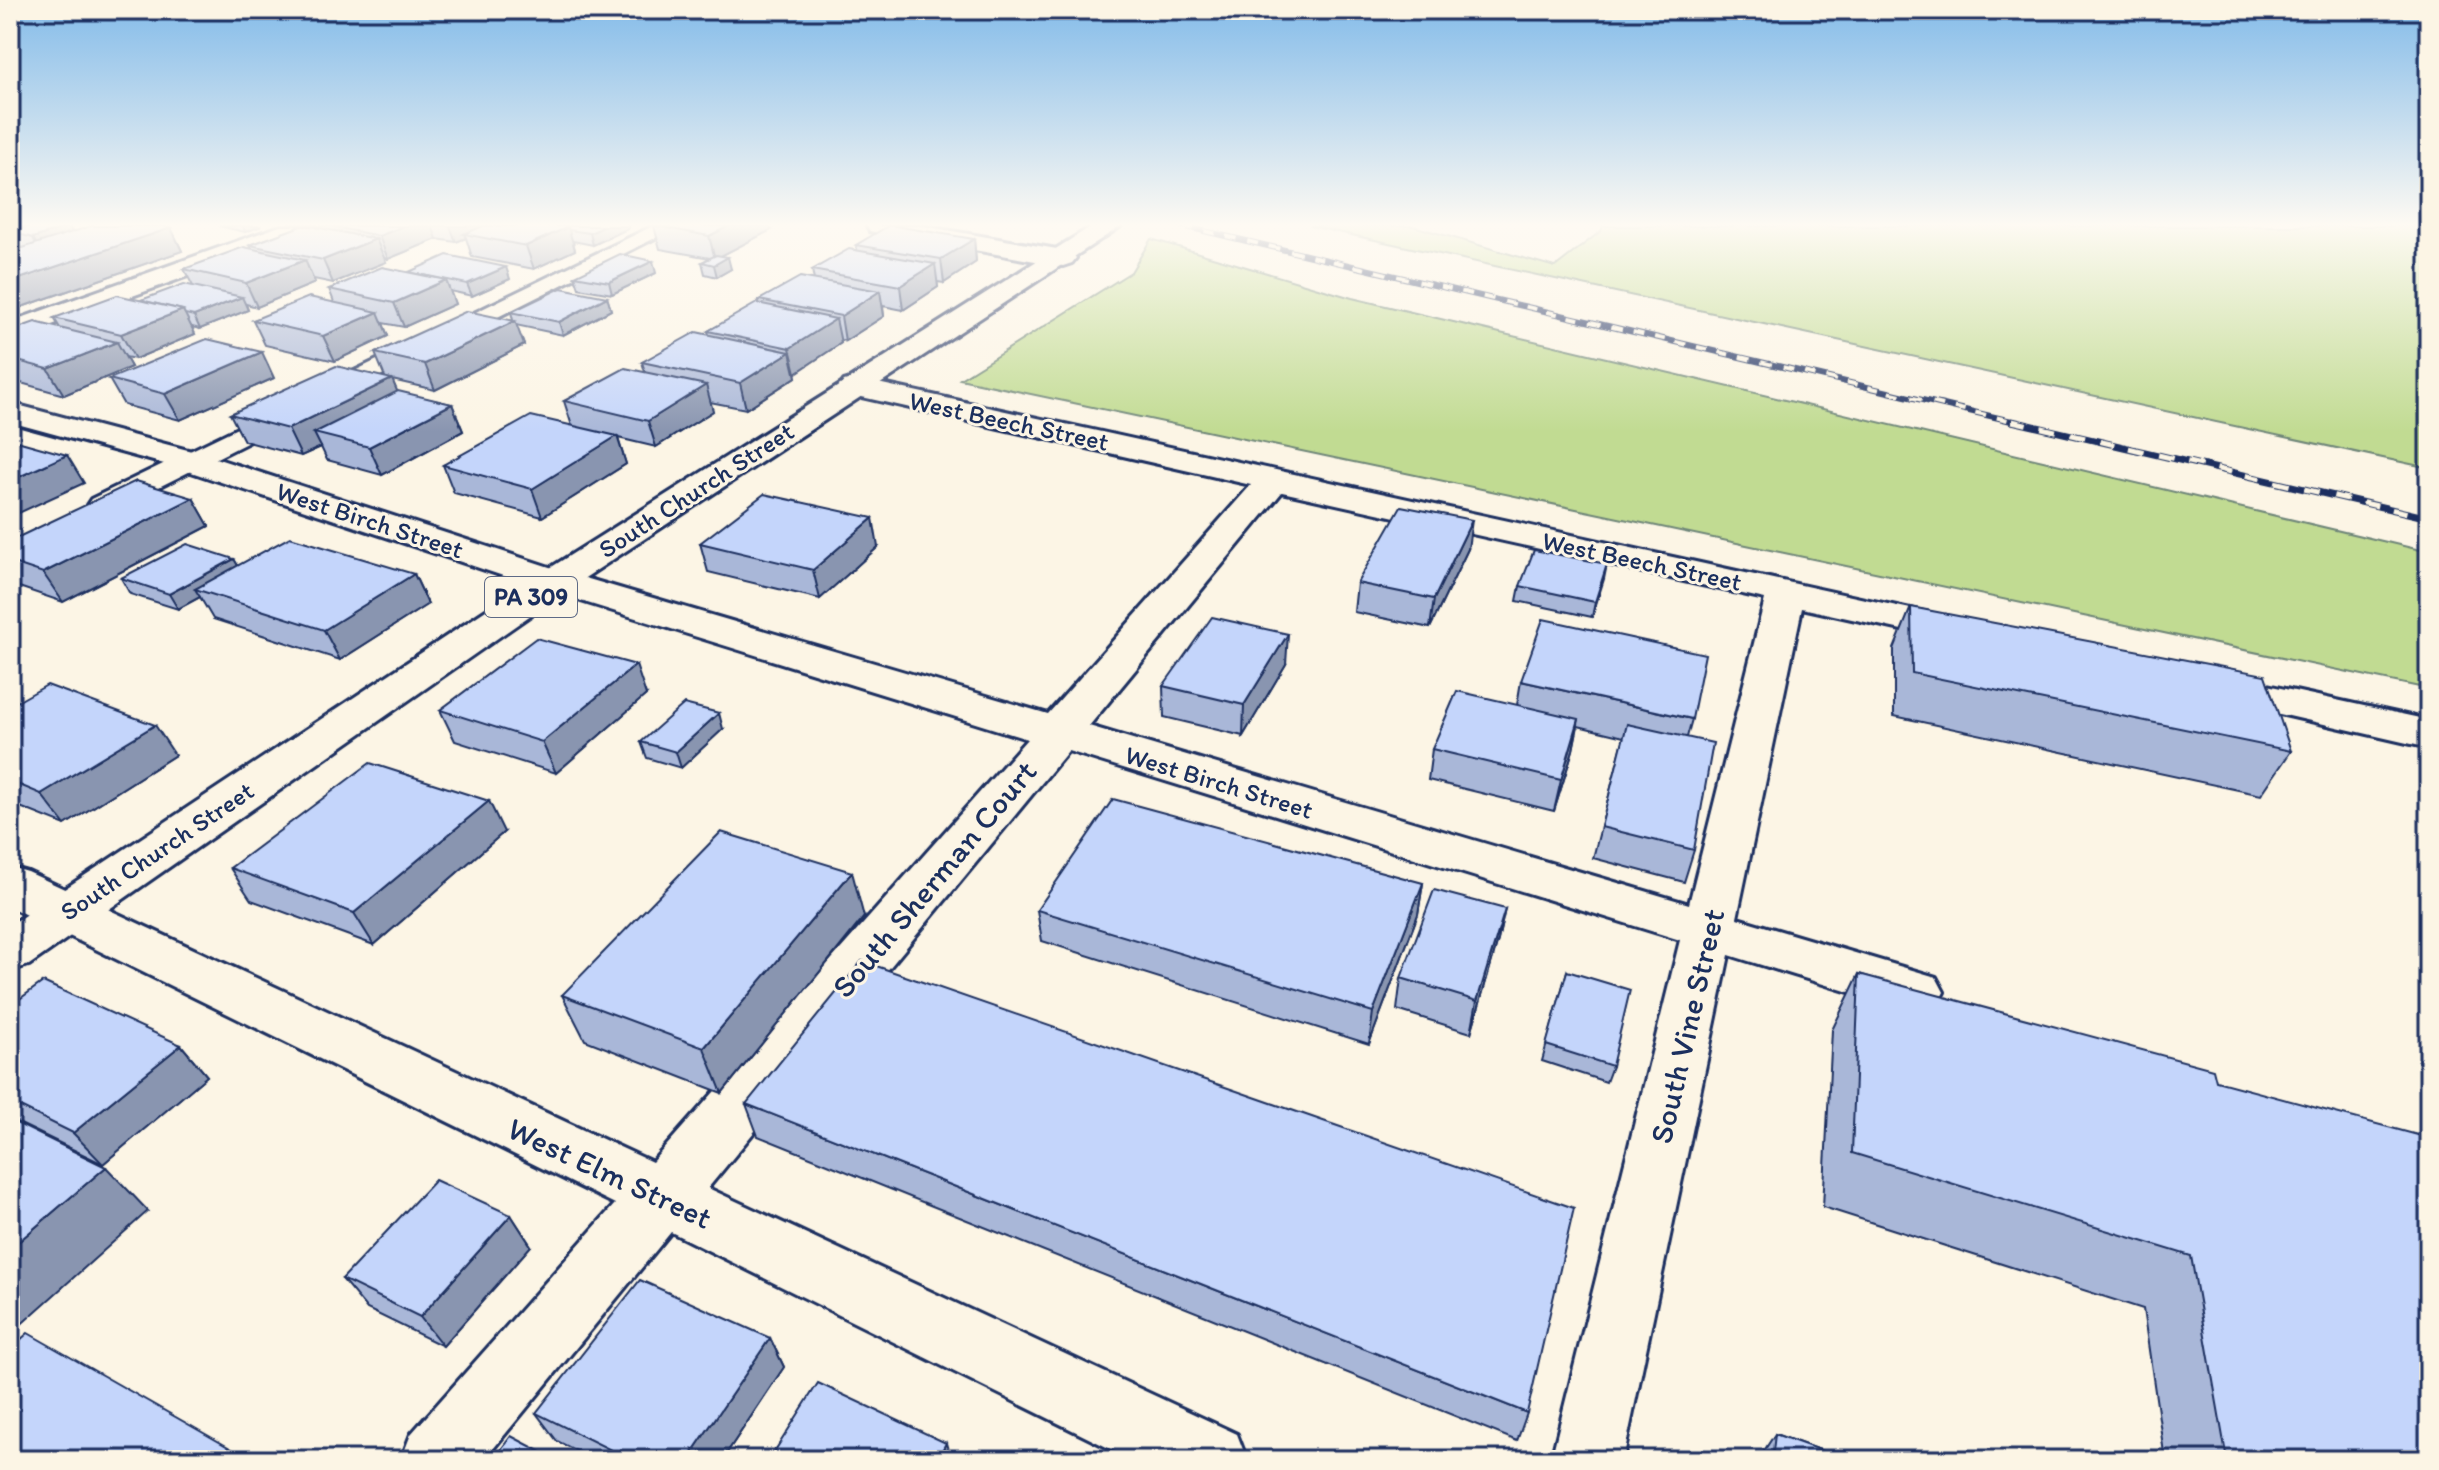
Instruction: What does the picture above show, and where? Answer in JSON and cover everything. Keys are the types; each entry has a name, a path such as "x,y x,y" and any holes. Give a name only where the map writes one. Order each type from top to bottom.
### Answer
{"main road":[{"path":"10,332 114,295"},
{"name":"South Church Street","path":"10,951 555,581 1004,295"},
{"name":"West Beech Street","path":"855,387 2000,640"},
{"name":"West Birch Street","path":"10,412 191,461 555,581 1964,1006"},
{"name":"South Sherman Court","path":"437,1460 1274,480"},
{"name":"South Vine Street","path":"1587,1460 1786,593"},
{"path":"2184,680 2429,734"},
{"name":"West Elm Street","path":"10,885 1211,1460"}],"lane":[{"path":"80,515 529,295"}],"green space":[{"path":"1095,295 1340,295 2429,552 2429,689 960,379"},
{"path":"1627,295 2429,295 2429,468"}],"building":[{"path":"117,295 183,310 121,334 54,318"},
{"path":"156,295 242,297 194,316 185,314 183,310 141,300"},
{"path":"355,295 413,295 394,303"},
{"path":"547,295 607,297 559,322 511,312"},
{"path":"769,295 874,295 841,316 759,300"},
{"path":"309,297 378,312 323,336 253,320"},
{"path":"757,303 836,319 790,348 708,331"},
{"path":"467,311 515,321 425,364 375,353"},
{"path":"35,322 117,342 48,369 10,359 10,331"},
{"path":"696,332 790,352 740,383 642,362"},
{"path":"207,339 262,352 165,394 109,379"},
{"path":"336,366 392,379 288,429 230,414"},
{"path":"625,368 706,385 648,421 564,401"},
{"path":"398,391 452,404 369,447 314,433"},
{"path":"531,416 617,436 532,489 443,465"},
{"path":"17,441 67,455 10,481 10,444"},
{"path":"136,481 193,498 43,573 10,562 10,541"},
{"path":"764,494 873,518 813,570 700,543"},
{"path":"1401,506 1472,520 1434,599 1357,583"},
{"path":"290,537 414,574 324,630 195,589"},
{"path":"187,544 234,559 169,594 121,578"},
{"path":"1534,550 1607,564 1595,602 1520,586"},
{"path":"1911,607 2265,675 2291,751 1912,673"},
{"path":"1212,617 1288,634 1244,705 1163,686"},
{"path":"1543,619 1705,654 1692,719 1521,681"},
{"path":"536,638 636,665 542,742 440,710"},
{"path":"47,685 155,725 41,794 10,781 10,706"},
{"path":"1457,691 1579,719 1561,780 1432,749"},
{"path":"684,704 719,713 676,752 641,742"},
{"path":"1627,724 1713,743 1694,850 1601,827"},
{"path":"370,763 489,801 354,913 230,868"},
{"path":"1113,799 1423,883 1373,1012 1037,910"},
{"path":"721,832 852,872 704,1048 562,995"},
{"path":"1434,890 1505,909 1477,1001 1401,978"},
{"path":"862,961 1574,1208 1527,1413 746,1104"},
{"path":"1567,971 1630,990 1612,1066 1546,1045"},
{"path":"1859,974 2213,1069 2216,1081 2429,1138 2429,1460 2227,1460 2191,1256 1852,1153"},
{"path":"43,982 181,1045 73,1133 10,1102 10,1006"},
{"path":"10,1120 106,1167 10,1249"},
{"path":"435,1180 511,1215 420,1317 342,1279"},
{"path":"640,1280 770,1338 687,1460 631,1460 536,1413"},
{"path":"28,1333 251,1460 10,1460 10,1349"},
{"path":"818,1383 946,1443 937,1460 769,1460"},
{"path":"1775,1434 1847,1460 1772,1460"},
{"path":"511,1436 557,1460 493,1460"}],"railway":[{"path":"1474,295 2020,423"},
{"path":"2012,421 2429,518"}]}
